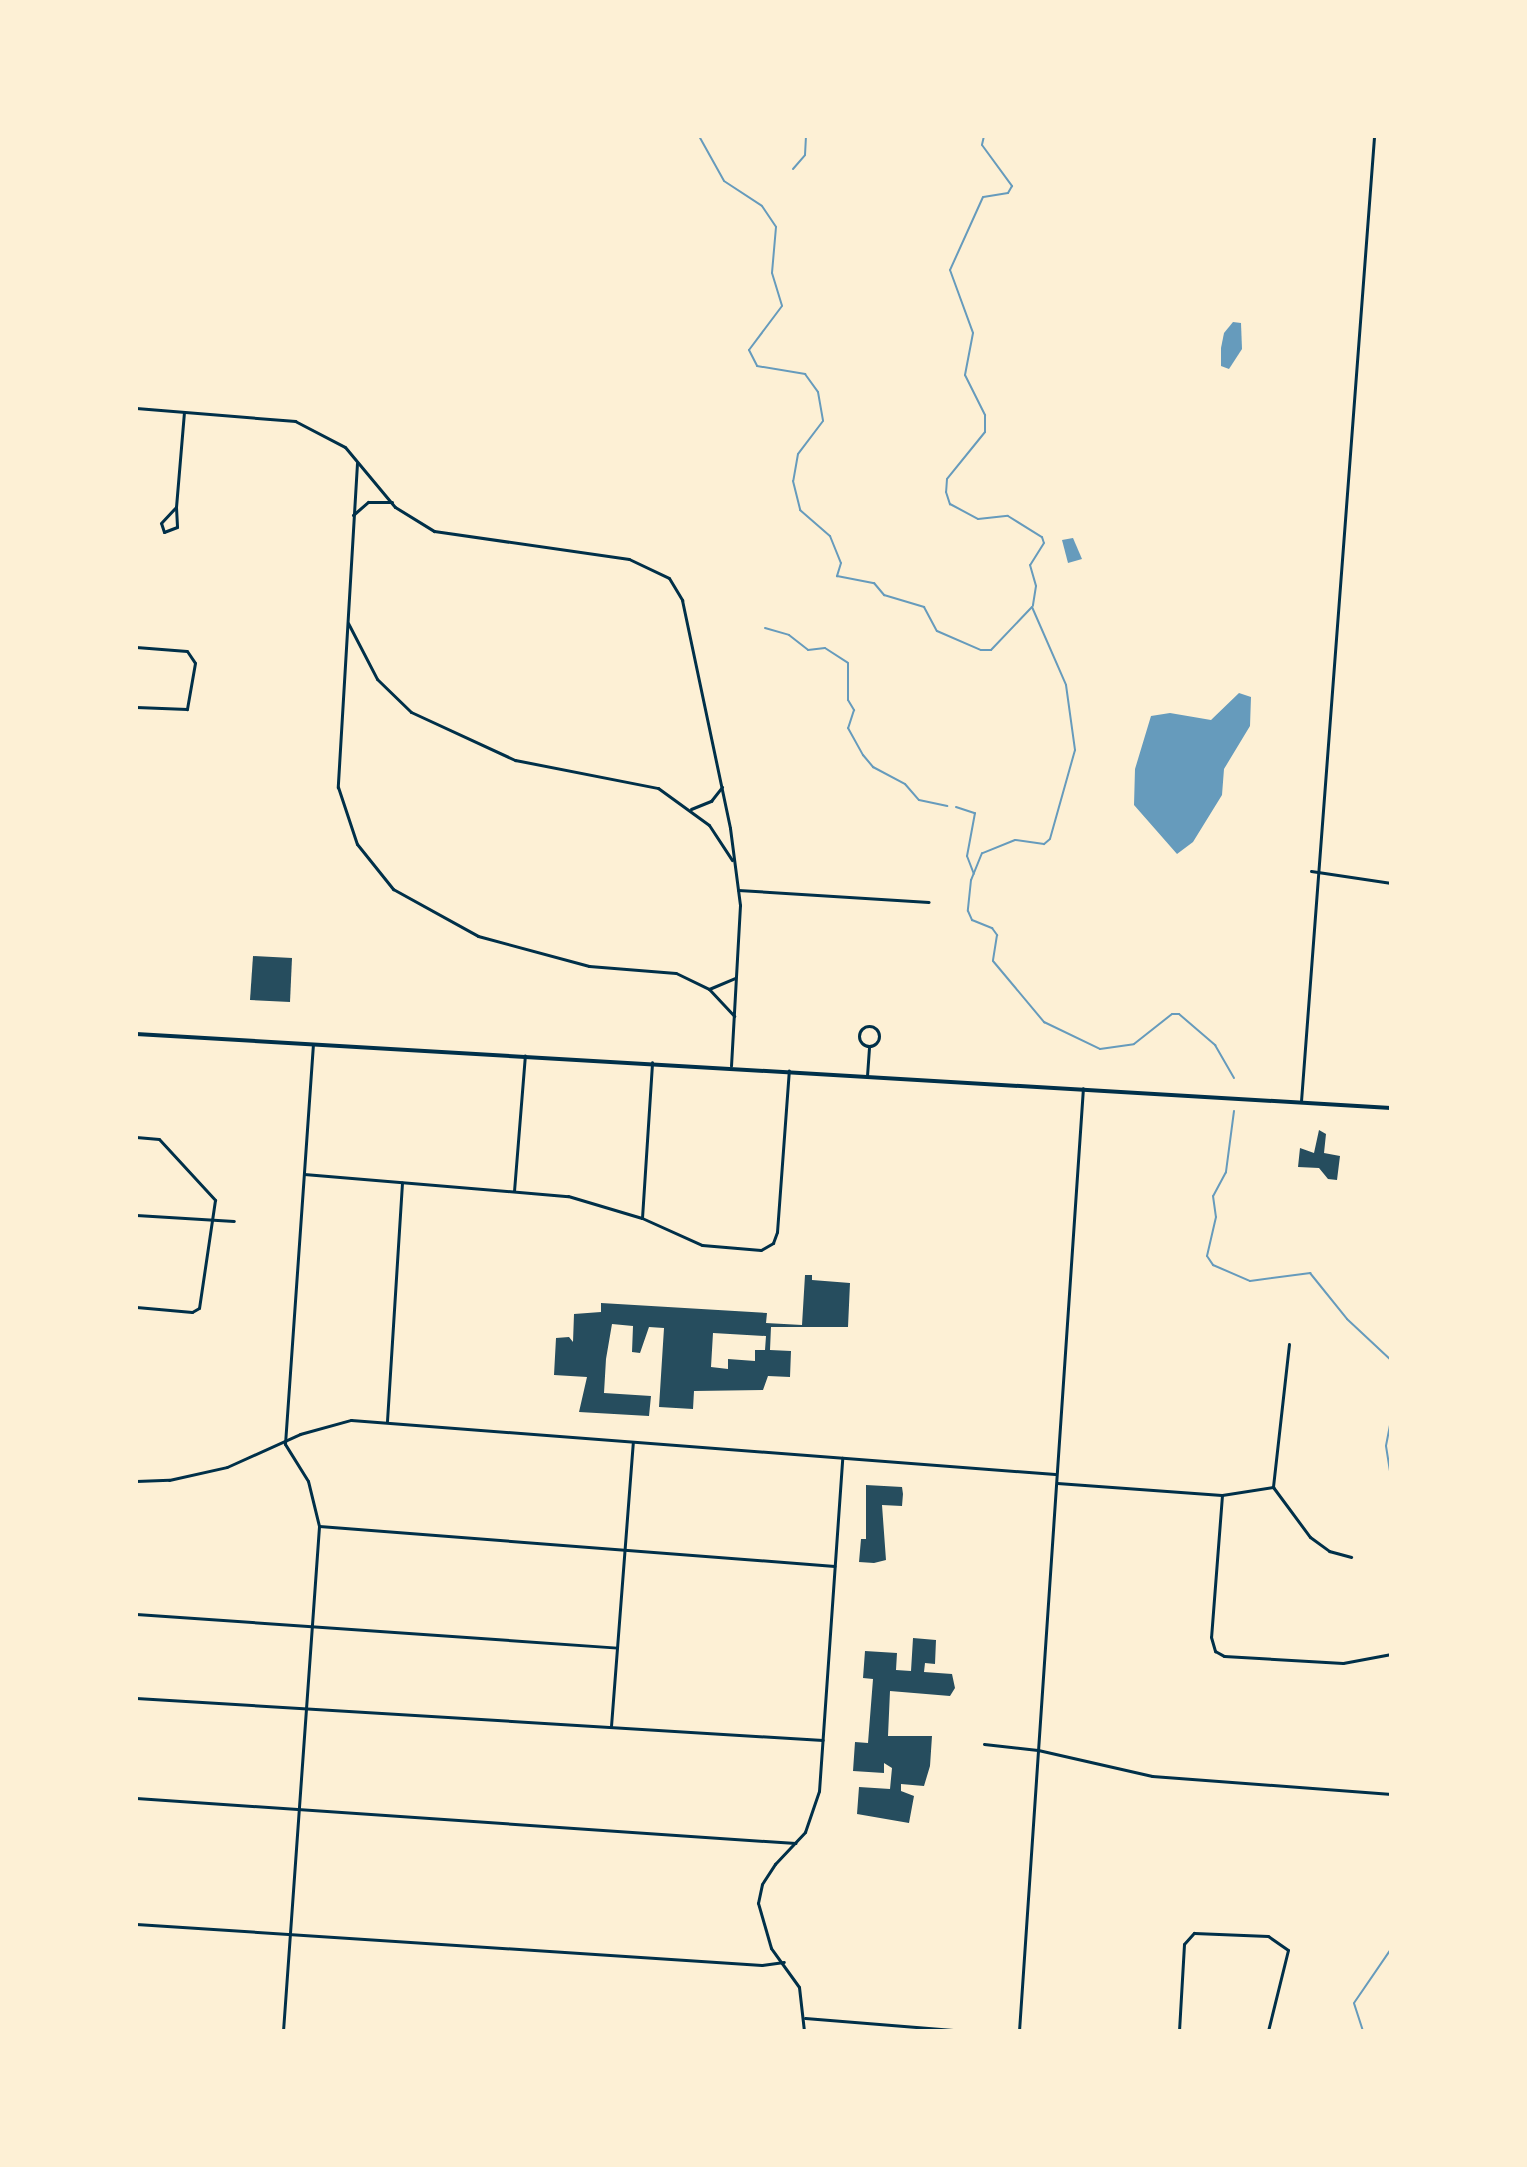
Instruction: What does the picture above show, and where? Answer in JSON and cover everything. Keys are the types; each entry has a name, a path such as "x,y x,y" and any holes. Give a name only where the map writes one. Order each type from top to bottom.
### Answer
{"main road":[{"path":"136,1034 731,1066 1391,1108"}],"street":[{"path":"1301,1101 1374,136"},
{"path":"136,408 295,421 331,437 413,521 452,537 629,559 651,565 669,578 682,600 722,787 738,890 731,1066"},
{"path":"176,507 161,523 164,532 177,527 184,412"},
{"path":"357,461 338,787 357,844 393,889 478,936 533,955 589,966 676,973 709,989 734,1016"},
{"path":"353,515 368,502 392,502"},
{"path":"347,620 377,679 411,712 451,735 515,760 658,788 709,825 734,863"},
{"path":"136,647 187,651 195,663 187,709 136,707"},
{"path":"691,809 711,801 722,787"},
{"path":"1311,871 1391,883"},
{"path":"738,890 929,902"},
{"path":"709,989 736,978"},
{"path":"867,1076 869,1046 880,1035 871,1026 859,1035 869,1046"},
{"path":"283,2031 319,1526 308,1481 285,1444 313,1042"},
{"path":"514,1191 525,1055"},
{"path":"642,1218 652,1062"},
{"path":"304,1174 568,1196 642,1218 702,1245 766,1249 776,1238 789,1070"},
{"path":"1019,2031 1083,1088"},
{"path":"136,1137 159,1139 210,1191 213,1220 199,1308 192,1312 136,1307"},
{"path":"387,1421 402,1182"},
{"path":"136,1215 234,1221"},
{"path":"1289,1344 1273,1487 1310,1537 1329,1551 1351,1557"},
{"path":"136,1481 198,1475 285,1444 300,1434 351,1420 1057,1474"},
{"path":"611,1726 633,1442"},
{"path":"804,2031 805,2018 799,1987 760,1923 758,1903 762,1884 815,1813 823,1740 842,1458"},
{"path":"1057,1483 1222,1495 1273,1487"},
{"path":"1222,1495 1211,1637 1215,1651 1224,1656 1343,1663 1391,1654"},
{"path":"319,1526 834,1566"},
{"path":"136,1614 617,1648"},
{"path":"136,1698 823,1740"},
{"path":"984,1744 1038,1750 1152,1776 1391,1794"},
{"path":"136,1798 795,1843"},
{"path":"136,1924 762,1965 784,1962"},
{"path":"1179,2031 1184,1944 1194,1933 1268,1936 1288,1950 1268,2031"},
{"path":"805,2018 968,2031"}],"water":[{"path":"1233,322 1241,323 1242,349 1229,369 1221,366 1221,348 1224,333"},
{"path":"1073,538 1082,559 1068,563 1062,540"},
{"path":"1239,693 1251,697 1250,726 1224,769 1222,795 1193,842 1177,854 1134,805 1135,769 1151,716 1170,713 1211,720"}],"building":[{"path":"253,956 292,958 290,1002 250,1000"},
{"path":"1319,1130 1326,1134 1324,1153 1340,1156 1337,1180 1328,1179 1319,1168 1298,1167 1300,1148 1314,1153"},
{"path":"805,1275 812,1275 812,1280 850,1283 848,1327 771,1327 770,1350 791,1351 790,1377 768,1376 763,1390 694,1391 693,1409 659,1407 664,1328 649,1327 640,1353 632,1352 633,1326 612,1324 604,1393 651,1396 649,1416 579,1412 587,1377 554,1375 556,1338 569,1337 573,1342 574,1314 601,1312 601,1303 767,1313 766,1323 802,1325","holes":["713,1333 766,1336 765,1350 755,1350 755,1361 728,1359 728,1369 711,1367"]},
{"path":"866,1485 902,1487 903,1494 902,1506 882,1505 886,1560 874,1563 859,1562 861,1539 866,1539"},
{"path":"913,1638 936,1640 935,1664 925,1663 924,1672 952,1674 955,1688 950,1696 890,1691 888,1736 932,1736 930,1766 924,1786 901,1784 901,1791 914,1796 909,1823 857,1814 859,1787 890,1789 892,1768 884,1763 884,1773 853,1771 855,1742 868,1743 873,1679 863,1678 865,1651 897,1653 896,1670 911,1671"}],"waterway":[{"path":"699,136 724,181 762,206 776,227 772,273 782,306 749,350 757,366 805,374 818,392 823,421 798,454 793,481 800,510 830,536 841,563 837,576 874,583 884,595 924,607 937,631 981,650 991,650 1032,607 1066,685 1075,750 1050,839 1044,844 1015,840 982,853 971,880 968,911 972,920 992,928 997,935 993,961 1044,1022 1100,1049 1134,1044 1172,1014 1179,1014 1215,1045 1234,1078"},
{"path":"793,169 805,155 806,136"},
{"path":"984,136 982,145 1012,186 1008,193 983,197 950,270 973,333 965,375 985,415 985,432 947,479 946,492 950,504 978,519 1008,516 1042,537 1044,543 1030,565 1036,586 1033,606"},
{"path":"765,628 789,635 808,650 825,648 848,663 848,700 854,710 848,728 863,755 873,767 905,784 919,800 947,806"},
{"path":"956,807 975,813 967,856 974,874"},
{"path":"1234,1111 1226,1172 1213,1196 1216,1217 1207,1256 1213,1265 1250,1281 1310,1273 1347,1319 1391,1360"},
{"path":"1391,1420 1386,1446 1391,1477"},
{"path":"1363,2031 1354,2003 1391,1949"}]}
